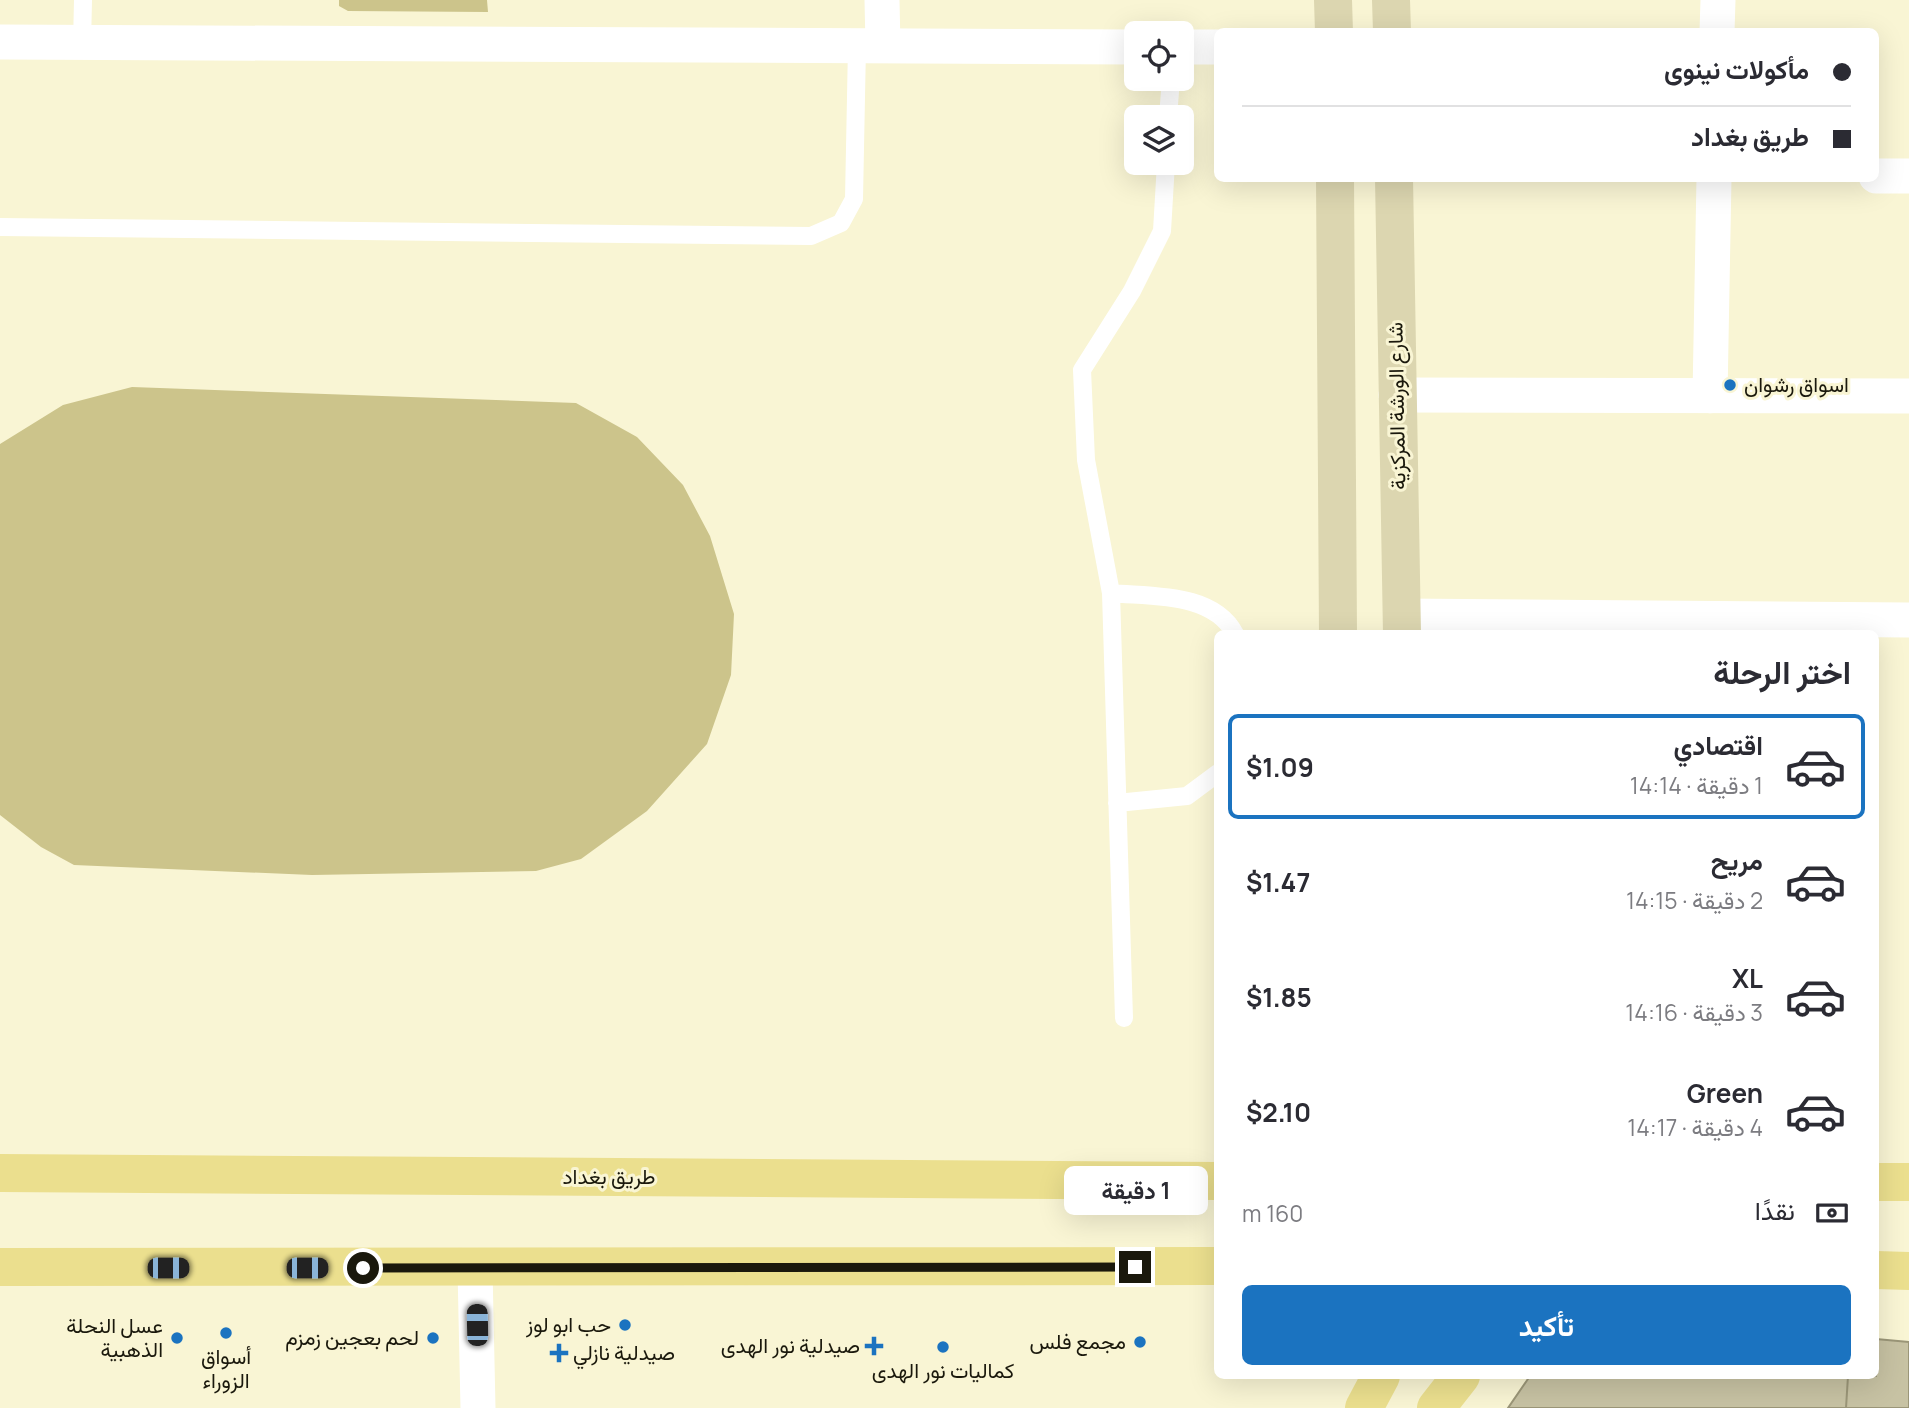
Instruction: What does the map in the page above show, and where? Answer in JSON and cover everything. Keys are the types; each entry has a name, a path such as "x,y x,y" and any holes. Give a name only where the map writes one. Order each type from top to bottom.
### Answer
{"main road":[{"path":"1333,0 1334,28"},
{"path":"1391,0 1392,28"},
{"path":"1335,182 1338,630"},
{"name":"شارع الورشة المركزية","path":"1394,182 1402,625"},
{"name":"طريق بغداد","path":"0,1173 1214,1181"},
{"path":"1879,1182 1909,1182"},
{"path":"0,1267 475,1269 1214,1266"},
{"path":"1879,1270 1909,1271"},
{"path":"1364,1408 1379,1379"},
{"path":"1436,1408 1459,1379"}],"street":[{"path":"870,46 882,0"},
{"path":"1717,28 1718,0"},
{"path":"0,42 1124,47"},
{"path":"1194,47 1214,47"},
{"path":"1879,176 1909,176"},
{"path":"1710,396 1714,182"},
{"path":"1396,395 1909,396"},
{"path":"1402,625 1811,627 1909,620"},
{"path":"475,1269 478,1408"}],"lane":[{"path":"82,44 83,0"},
{"path":"0,226 811,236 841,223 854,199 870,46"},
{"path":"1124,1018 1111,593 1086,460 1082,370 1132,291 1162,231 1165,175"},
{"path":"1111,593 1200,603 1228,621 1233,630"},
{"path":"1117,803 1187,796 1214,776"}],"shaded area":[{"path":"339,0 487,0 488,12 348,11 339,6"},
{"path":"132,387 576,403 637,437 683,485 710,536 734,614 731,675 707,744 647,811 581,859 536,871 312,875 74,865 41,847 0,815 0,444 63,405"}],"building":[{"path":"1879,1339 1909,1342 1909,1408 1846,1408 1848,1379 1879,1379"},
{"path":"1528,1379 1848,1379 1846,1408 1508,1408"}],"place":[{"name":"اسواق رشوان","path":"1730,385"},
{"name":"حب ابو لوز","path":"625,1325"},
{"name":"أسواق الزوراء","path":"226,1333"},
{"name":"عسل النحلة الذهبية","path":"177,1338"},
{"name":"لحم بعجين زمزم","path":"433,1338"},
{"name":"مجمع فلس","path":"1140,1342"},
{"name":"صيدلية نور الهدى","path":"874,1346"},
{"name":"كماليات نور الهدى","path":"943,1347"},
{"name":"صيدلية نازلي","path":"559,1353"}],"route":[{"path":"363,1268 1135,1267"}]}
